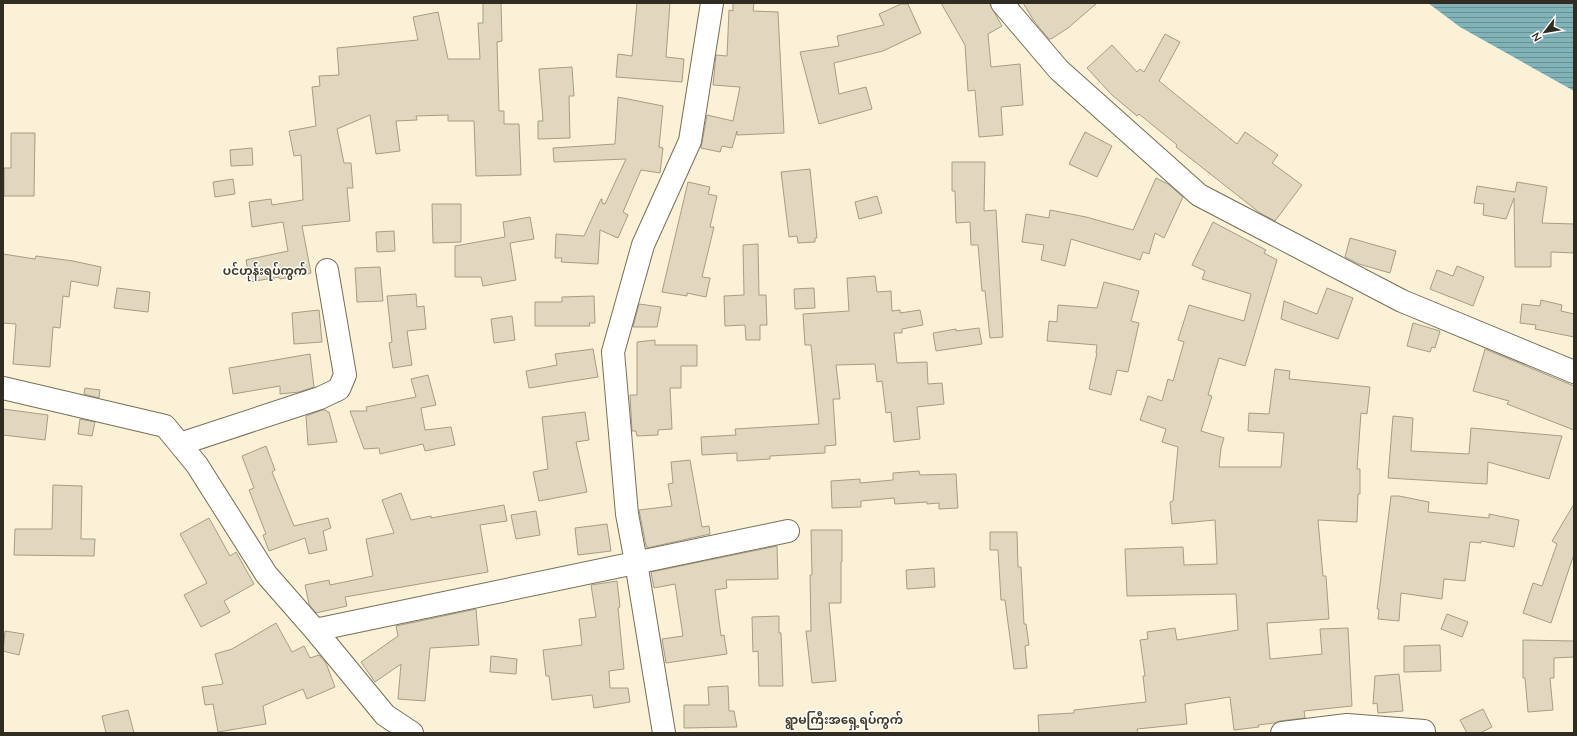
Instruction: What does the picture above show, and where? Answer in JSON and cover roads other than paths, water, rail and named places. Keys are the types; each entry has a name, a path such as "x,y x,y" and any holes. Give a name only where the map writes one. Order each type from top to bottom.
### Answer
{"street":[{"path":"664,733 636,562 626,514 613,352 643,245 690,141 712,3"},
{"path":"1002,3 1059,70 1199,195 1402,300 1574,372"},
{"path":"180,444 320,398 339,389 345,375 327,270"},
{"path":"3,388 165,426 197,465 266,574 315,630 384,724 412,733"},
{"path":"315,630 788,531"},
{"path":"1282,733 1347,725 1424,731"}],"water":[{"path":"1428,3 1574,3 1574,91 1460,27"}],"district":[{"name":"ပင်ဟုန်းရပ်ကွက်","path":"265,271"},
{"name":"ရွာမကြီးအရှေ့ရပ်ကွက်","path":"844,720"}]}
